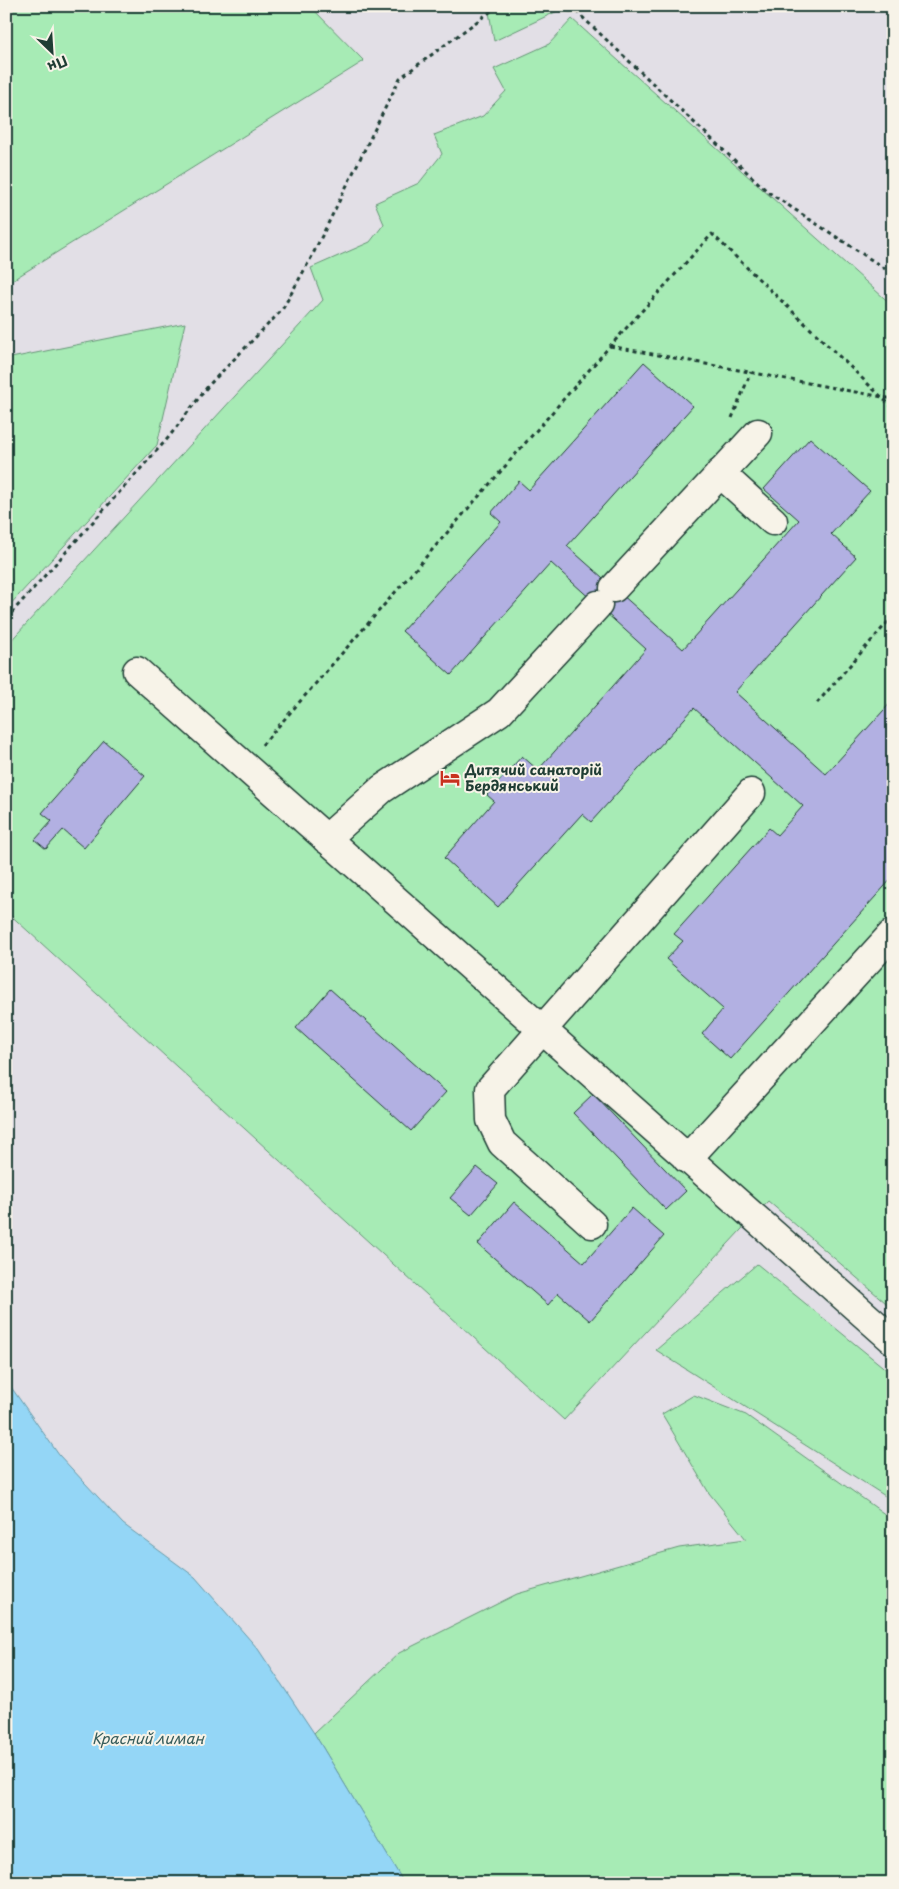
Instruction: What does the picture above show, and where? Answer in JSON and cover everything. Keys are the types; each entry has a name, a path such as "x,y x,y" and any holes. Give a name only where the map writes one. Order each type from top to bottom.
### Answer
{"lane":[{"path":"326,839 382,789 500,712 758,433"},
{"path":"720,473 773,521"},
{"path":"136,671 893,1340"},
{"path":"592,1224 502,1143 491,1120 490,1089 751,793"},
{"path":"687,1159 893,933"}],"path":[{"path":"6,619 168,438 208,386 282,310 311,258 400,78 498,6"},
{"path":"529,6 577,12 768,192 893,274"},
{"path":"244,766 610,346 712,234 893,408"},
{"path":"610,346 893,399"},
{"path":"817,703 893,616"}],"green space":[{"path":"6,6 310,6 364,61 6,284"},
{"path":"488,6 568,6 494,41"},
{"name":"Дитячий санаторій Бердянський","path":"572,19 893,306 893,1309 768,1201 564,1420 6,911 6,646 323,300 311,268 370,242 384,224 375,203 419,183 442,154 434,135 483,116 506,91 494,69 549,44"},
{"path":"185,323 157,445 6,609 6,359"},
{"path":"757,1264 893,1375 893,1501 656,1350"},
{"path":"694,1395 746,1415 893,1520 893,1883 404,1883 314,1733 399,1653 517,1594 679,1548 746,1539 709,1493 662,1414"}],"water":[{"name":"Красний лиман","path":"6,1380 59,1455 123,1524 195,1577 258,1649 314,1733 404,1883 6,1883"}],"building":[{"path":"644,362 693,406 567,546 683,649 799,520 764,489 810,438 870,491 831,534 856,557 735,692 826,774 893,700 893,877 730,1059 702,1034 723,1009 666,959 683,941 674,934 769,828 777,835 803,806 694,708 591,822 582,814 498,907 444,858 494,801 487,795 522,756 538,770 646,649 551,563 451,675 402,631 501,522 491,513 519,481 529,490"},
{"path":"104,741 145,776 84,848 63,830 46,849 35,840 52,821 42,813"},
{"path":"330,989 446,1092 411,1131 296,1028"},
{"path":"593,1094 686,1191 666,1210 573,1113"},
{"path":"477,1167 498,1184 471,1215 450,1198"},
{"path":"514,1202 584,1263 632,1208 664,1236 590,1321 558,1293 548,1305 478,1244"}],"place":[{"name":"Дитячий санаторій Бердянський","path":"450,778"}]}
